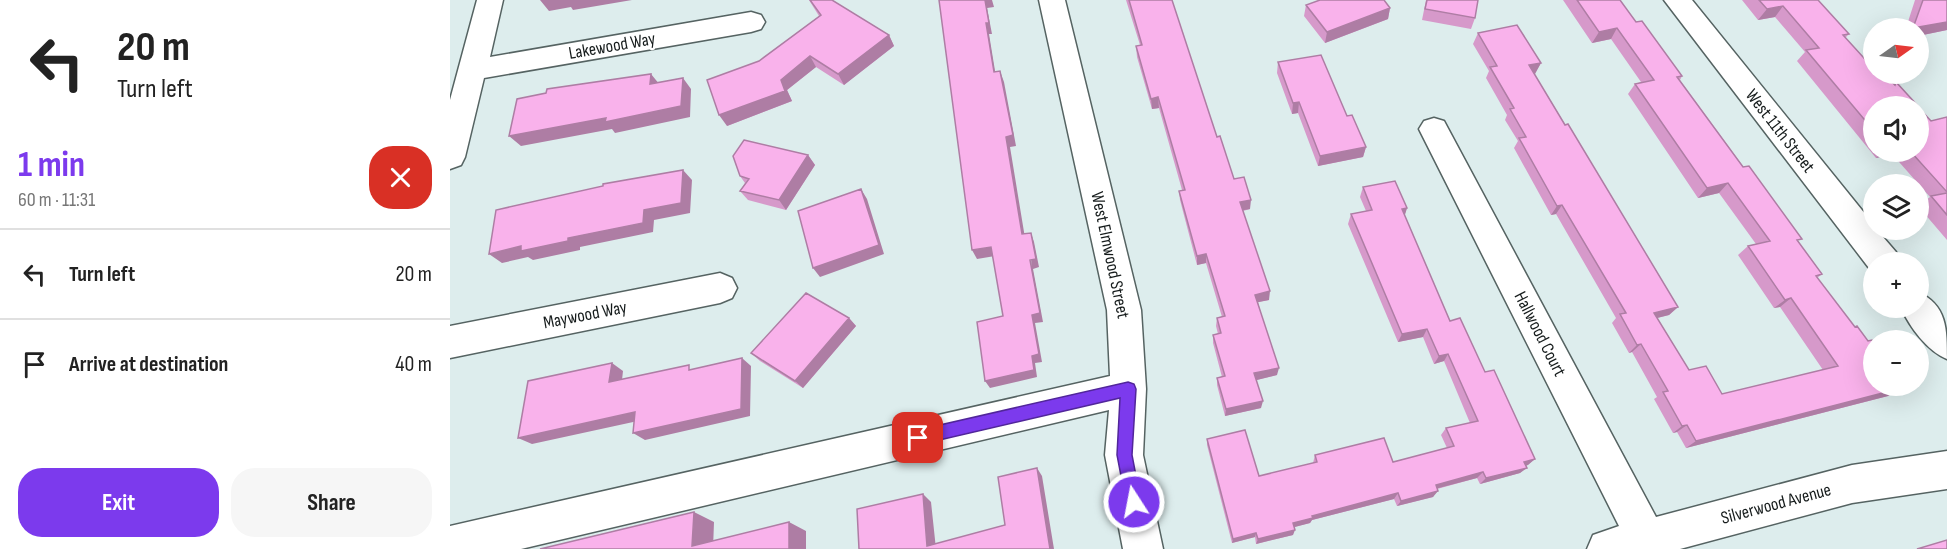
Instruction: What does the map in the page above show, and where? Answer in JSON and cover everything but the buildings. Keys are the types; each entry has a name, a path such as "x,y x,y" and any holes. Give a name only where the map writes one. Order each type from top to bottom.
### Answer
{"street":[{"path":"450,157 490,0"},
{"name":"West Elmwood Street","path":"1052,0 1124,310 1128,389 1124,455 1143,549"},
{"name":"West 11th Street","path":"1677,0 1876,252"},
{"name":"Lakewood Way","path":"472,70 751,22"},
{"name":"Hallwood Court","path":"1434,129 1646,538"},
{"name":"Maywood Way","path":"450,342 720,288"},
{"path":"1927,318 1947,343"},
{"path":"450,546 1128,389"},
{"name":"Silverwood Avenue","path":"1607,549 1852,484 1947,470"}],"route":[{"path":"918,438 1128,389 1124,455 1134,502"}]}
